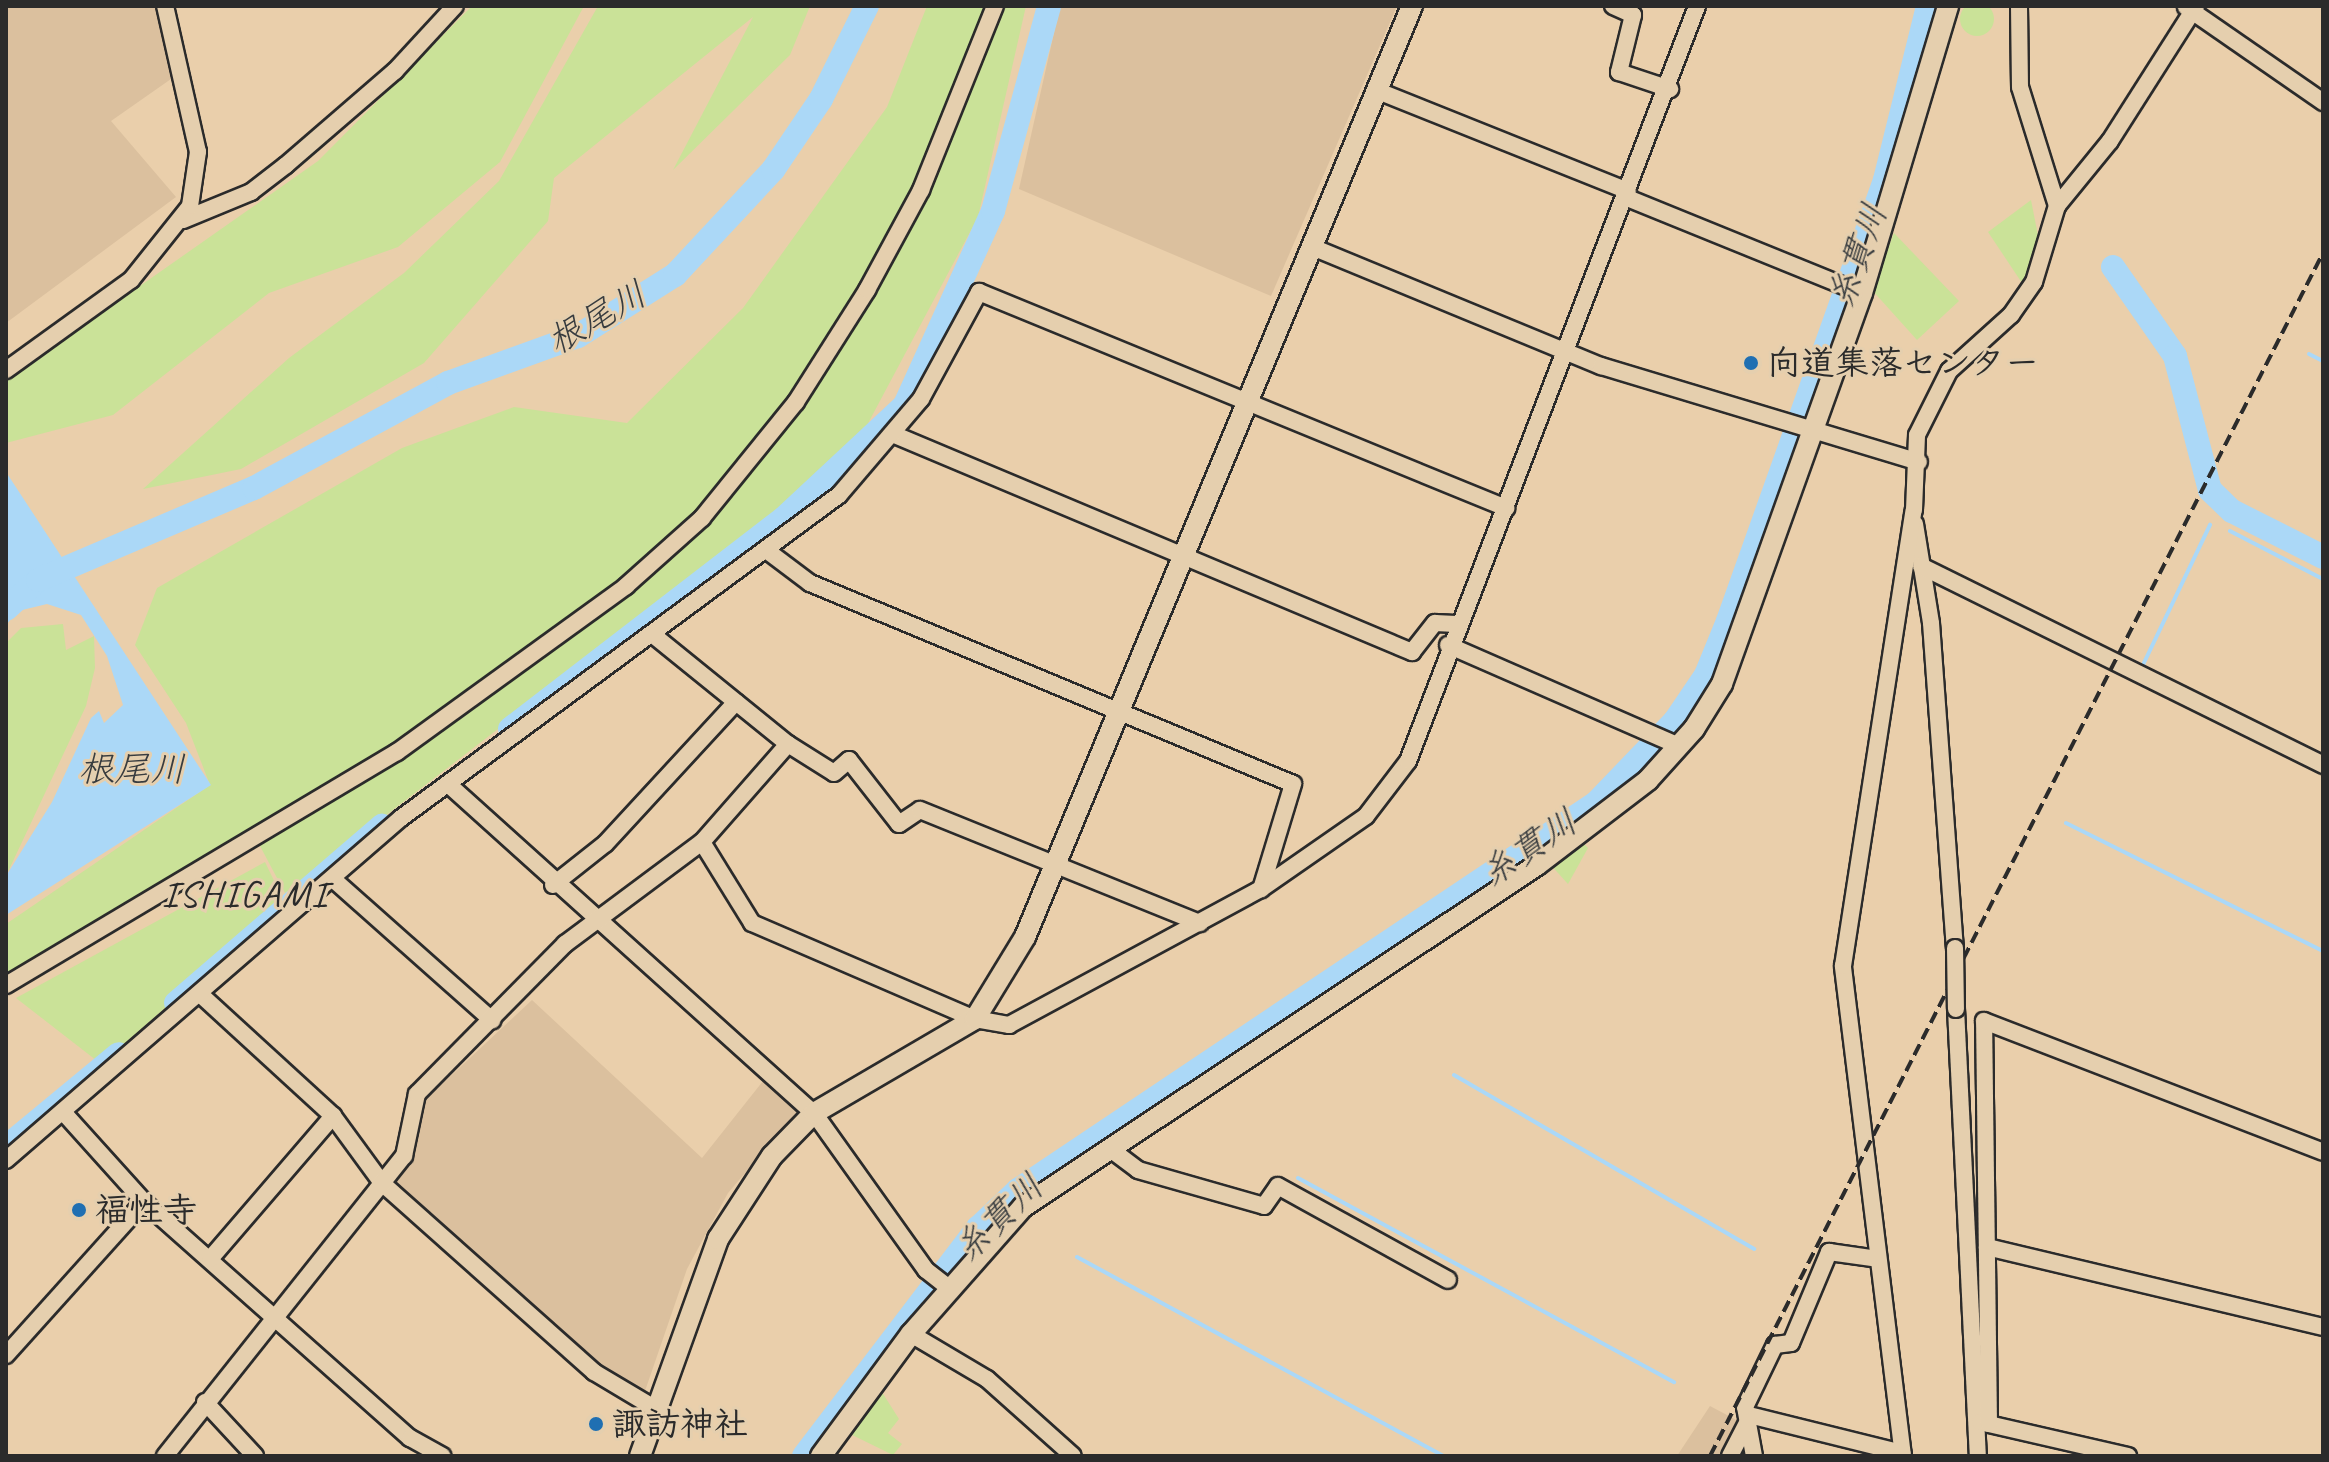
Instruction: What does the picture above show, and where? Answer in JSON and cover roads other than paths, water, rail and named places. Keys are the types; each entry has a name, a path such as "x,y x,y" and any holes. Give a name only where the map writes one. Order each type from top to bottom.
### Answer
{"street":[{"path":"165,6 198,152 183,220"},
{"path":"6,370 131,280 183,220 251,192 286,165 395,71 455,6"},
{"path":"640,1456 718,1239 772,1156 814,1113 921,1057 975,1019 1025,937 1412,6"},
{"path":"1613,6 1633,15 1619,72 1670,89"},
{"path":"702,842 752,923 975,1019 1009,1025 1034,1014 1109,965 1200,923 1261,889 1348,830 1395,783 1456,624 1568,354 1626,194 1670,89 1697,6"},
{"path":"821,1456 911,1334 941,1282 1023,1207 1537,865 1648,780 1667,741 1722,684 1802,425 1948,6"},
{"path":"2019,6 2020,87 2056,208"},
{"path":"1749,1417 1902,1454 1843,966 1914,510 1919,462 1917,435 1949,371 2011,315 2034,282 2056,208 2110,141 2191,8 2323,102"},
{"path":"6,985 397,752 682,537 738,478 859,303 921,190 996,10"},
{"path":"1378,91 1851,289"},
{"path":"1312,247 1568,354 1919,462"},
{"path":"6,1160 448,784 839,495 895,435 979,292 987,290 1506,508"},
{"path":"895,435 1412,652 1435,623 1456,624"},
{"path":"1914,510 1955,948 1956,1009 1984,1423"},
{"path":"766,550 810,583 1293,784 1261,889"},
{"path":"1921,566 2323,765"},
{"path":"652,634 788,744 834,773 849,760 899,824 920,810 1055,869 1200,923"},
{"path":"1448,645 1667,741"},
{"path":"553,885 605,844 736,702"},
{"path":"165,1456 273,1313 404,1156 417,1094 594,919 645,891 702,842 788,744"},
{"path":"448,784 553,885 594,919 607,921 705,1020 814,1113 941,1282"},
{"path":"333,879 492,1020"},
{"path":"200,994 333,1116 382,1183 594,1372 656,1409"},
{"path":"1978,1456 1984,1423 1987,1247 1984,1021 2323,1152"},
{"path":"64,1113 144,1202 273,1313 410,1438 442,1456"},
{"path":"210,1259 333,1116"},
{"path":"1109,1148 1138,1170 1264,1206 1278,1186 1448,1280"},
{"path":"6,1355 144,1202"},
{"path":"1987,1247 2323,1327"},
{"path":"1754,1456 1745,1407 1775,1345 1791,1343 1829,1252 1878,1259"},
{"path":"911,1334 987,1379 1073,1456"},
{"path":"205,1402 255,1456"},
{"path":"1730,1456 1749,1417"},
{"path":"1984,1423 2128,1456"}],"water":[{"name":"根尾川","path":"6,472 211,785 6,915 6,876 52,802 91,718 99,711 104,723 123,705 107,656 81,615 47,604 18,611 6,625"}],"waterway":[{"name":"根尾川","path":"6,609 38,580 254,488 448,383 578,336 675,275 773,170 821,99 867,6"},
{"path":"510,729 784,518 905,405 993,211 1049,6"},
{"name":"糸貫川","path":"804,1456 978,1228 1018,1190 1596,803 1675,721 1706,675 1728,621 1885,180 1928,6"},
{"path":"2113,267 2175,356 2210,490 2232,511 2323,557"},
{"path":"2309,354 2323,361"},
{"path":"2141,669 2210,525"},
{"path":"2230,531 2323,579"},
{"path":"2066,823 2323,951"},
{"path":"176,1003 382,826"},
{"path":"6,1147 119,1054"},
{"path":"1454,1075 1754,1249"},
{"path":"1298,1178 1674,1382"},
{"path":"1077,1257 1443,1456"}],"railway":[{"path":"1710,1456 2323,253"}],"place":[{"name":"向道集落センター","path":"1751,363"},
{"name":"福性寺","path":"79,1210"},
{"name":"諏訪神社","path":"596,1424"}],"district":[{"name":"ISHIGAMI","path":"245,894"}]}
